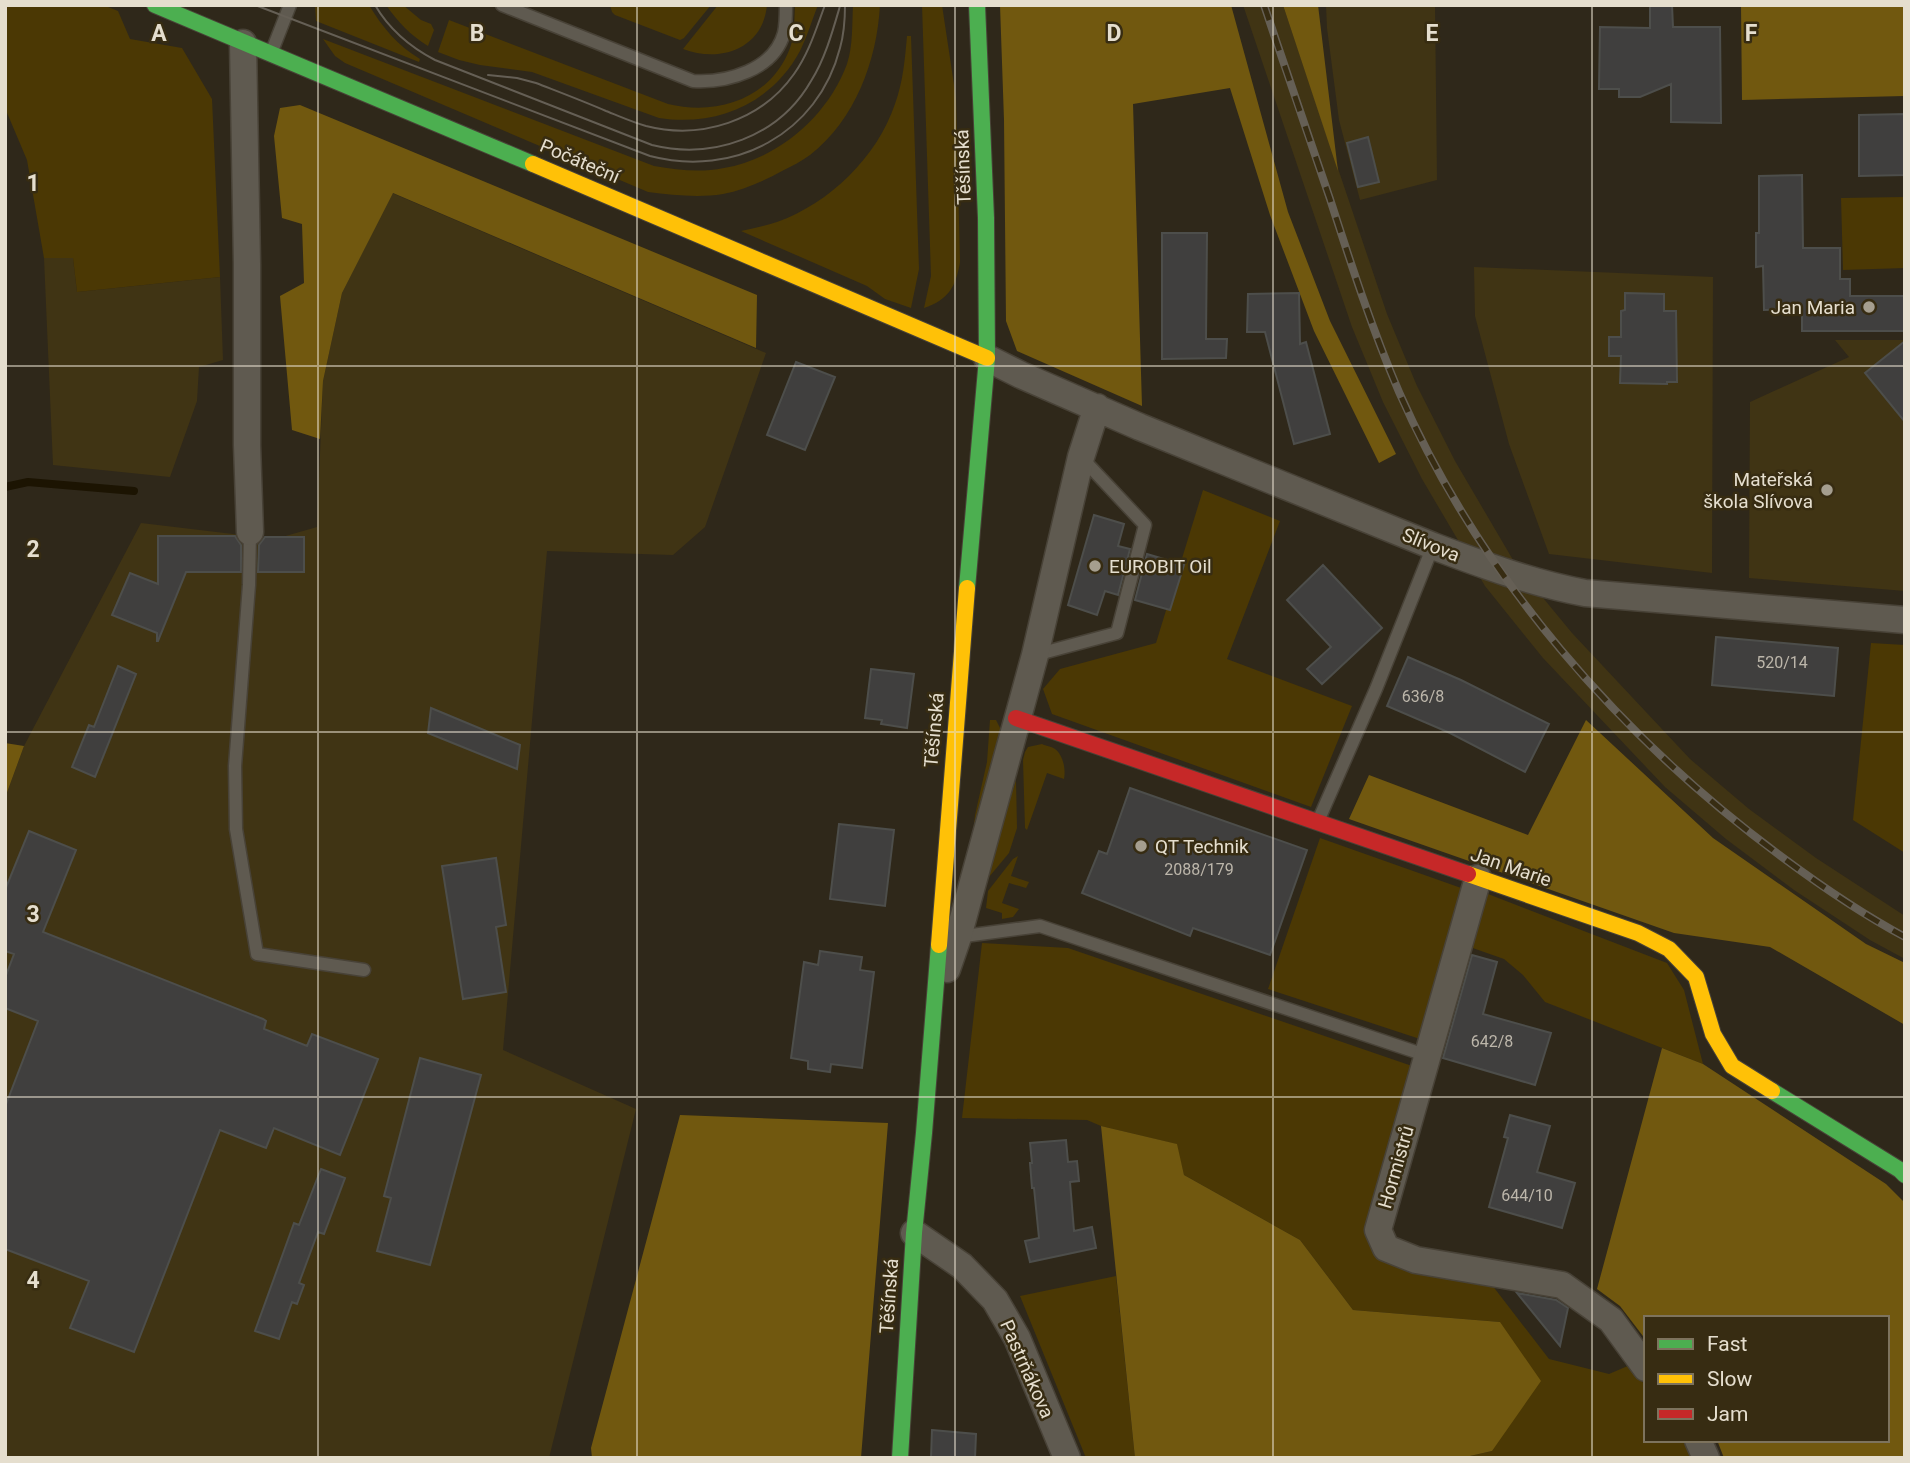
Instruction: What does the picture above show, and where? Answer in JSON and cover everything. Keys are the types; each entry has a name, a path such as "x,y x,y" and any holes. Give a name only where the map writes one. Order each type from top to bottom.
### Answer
{"street":[{"name":"Počáteční","path":"155,5 987,358"},
{"name":"Těšínská","path":"948,937 987,358 986,218 978,5"},
{"path":"243,43 250,532"},
{"name":"Slívova","path":"987,358 1140,427 1433,546 1547,586 1585,593 1905,620"},
{"path":"934,1007 948,937 1035,655 1081,457 1097,407"},
{"name":"Jan Marie","path":"1016,718 1638,933 1669,949 1696,978 1713,1034 1732,1066 1905,1175"},
{"name":"Hormistrů","path":"1478,878 1378,1230 1386,1248 1416,1260 1563,1285 1611,1320 1644,1365"},
{"name":"Těšínská","path":"900,1458 914,1233 934,1007"},
{"name":"Pastrňákova","path":"914,1233 962,1266 995,1300 1017,1338 1067,1458"},
{"path":"1699,1442 1706,1458"}],"lane":[{"path":"271,54 290,5"},
{"path":"502,5 693,81 710,82 743,74 772,53 785,31 786,5"},
{"path":"1035,655 1117,633 1145,525 1081,457"},
{"path":"250,532 249,585 234,766 236,829 257,954 364,970"},
{"path":"1317,822 1376,689 1433,546"},
{"path":"948,937 1040,926 1428,1056"}],"shaded area":[{"path":"5,5 103,5 118,11 130,39 182,48 212,99 220,277 77,292 73,258 44,258 27,160 5,108"},
{"path":"315,5 369,5 391,35 420,59 419,62 316,21"},
{"path":"386,5 403,5 421,20 431,24 434,30 428,46 405,28"},
{"path":"610,5 711,5 680,40 615,15"},
{"path":"718,5 767,5 764,20 757,32 737,49 711,54 683,49"},
{"path":"795,5 818,5 803,46 788,69 774,85 741,107 702,119 659,118 532,72 480,65 438,52 449,20 668,104 687,107 723,105 756,91 770,80 781,66 794,33"},
{"path":"853,5 880,5 878,26 861,88 839,125 810,155 793,165 746,188 704,196 648,192 345,63 335,56 323,39 654,166 706,170 744,163 763,155 782,145 814,117 827,101 847,64"},
{"path":"922,5 942,5 956,98 960,262 950,291 939,301 924,308 931,276"},
{"path":"1000,5 1231,5 1288,212 1330,321 1396,454 1379,463 1314,331 1270,215 1230,88 1133,104 1142,406 1017,351 1006,321"},
{"path":"1243,5 1283,5 1387,314 1417,386 1455,461 1516,565 1572,633 1690,759 1749,809 1816,858 1905,916 1905,959 1870,940 1794,890 1726,839 1665,787 1543,658 1485,586 1422,479 1383,402 1352,327"},
{"path":"1283,5 1318,5 1338,171"},
{"path":"1326,5 1435,5 1437,180 1360,200 1339,120"},
{"path":"1741,5 1905,5 1905,96 1742,100"},
{"path":"907,36 911,36 919,269 911,308 885,299 867,286 741,231 797,214 833,190 864,160 887,124 895,104 902,79"},
{"path":"300,105 757,295 756,348 393,193 342,293 323,381 320,439 292,430 280,296 304,283 302,224 282,218 274,136 280,108"},
{"path":"392,193 766,353 705,527 673,555 547,551 503,1050 636,1109 549,1458 5,1458 5,798 24,746 141,523 275,539 317,527 323,381 342,293"},
{"path":"1905,197 1905,268 1843,270 1841,198"},
{"path":"44,258 73,258 77,292 220,277 223,360 199,367 197,401 170,477 53,465"},
{"path":"1474,267 1713,277 1712,573 1549,554 1509,444 1475,316"},
{"name":"Mateřská škola Slívova","path":"1835,340 1905,340 1905,591 1749,578 1750,402 1849,357"},
{"path":"1203,490 1280,521 1227,659 1352,706 1311,807 1052,714 1043,689 1060,669 1156,643"},
{"path":"1871,643 1905,645 1905,853 1853,820"},
{"path":"990,720 996,720 1005,738 973,833 987,762"},
{"path":"1586,720 1713,838 1866,944 1905,963 1905,1025 1770,947 1674,933 1349,819 1369,775 1528,835"},
{"path":"5,743 24,746 5,798"},
{"path":"1042,744 1053,748 1062,758 1064,779 1047,773 1027,830 1023,760 1028,747"},
{"path":"1016,780 1017,828 1009,853 989,877 998,837"},
{"path":"1320,838 1464,889 1420,1039 1268,989"},
{"path":"1018,856 1011,876 1029,882 1026,888 1009,883 1002,903 1019,909 1013,917 1002,919 1002,913 986,908 988,891"},
{"path":"1488,894 1667,963 1684,990 1703,1064 1545,1002 1523,975 1504,959 1467,946"},
{"path":"982,943 1068,948 1415,1067 1377,1253 1408,1272 1492,1285 1549,1359 1609,1374 1630,1365 1644,1384 1644,1442 1684,1442 1695,1458 1461,1458 1492,1451 1500,1322 1353,1310 1300,1240 1184,1175 1176,1144 1101,1126 1087,1120 962,1118"},
{"path":"1662,1048 1703,1064 1886,1184 1905,1203 1905,1458 1724,1458 1718,1442 1889,1442 1889,1316 1644,1316 1644,1337 1620,1306 1597,1289"},
{"path":"680,1115 888,1123 861,1458 592,1458 591,1448"},
{"path":"1101,1126 1177,1144 1184,1175 1300,1240 1353,1310 1500,1322 1541,1381 1492,1451 1461,1458 1135,1458"},
{"path":"1116,1276 1135,1458 1086,1458 1020,1296"}],"building":[{"path":"1650,5 1672,5 1673,27 1720,27 1721,123 1671,122 1671,84 1640,97 1619,97 1619,89 1599,89 1600,27 1650,28"},
{"path":"1905,114 1905,175 1859,176 1859,115"},
{"path":"1368,137 1379,182 1358,187 1347,143"},
{"path":"1802,175 1803,248 1840,248 1840,279 1850,279 1850,296 1905,296 1905,331 1802,331 1802,309 1764,310 1763,266 1756,267 1759,176"},
{"path":"1162,233 1207,233 1206,339 1227,339 1226,358 1162,359"},
{"path":"1299,293 1300,344 1306,342 1330,434 1294,444 1265,332 1247,332 1248,294"},
{"path":"1625,293 1664,294 1664,311 1676,311 1677,382 1620,383 1621,356 1609,356 1609,337 1621,337 1621,311 1625,310"},
{"path":"1905,341 1905,422 1865,373"},
{"path":"796,362 835,377 805,450 767,435"},
{"path":"1094,515 1124,524 1118,546 1130,549 1118,595 1105,591 1097,615 1068,605"},
{"path":"158,536 235,536 241,545 241,572 186,572 157,641 157,633 112,615 130,573 158,584"},
{"path":"265,537 304,537 304,572 258,572 259,545"},
{"path":"1147,554 1184,565 1170,610 1135,600"},
{"path":"1323,565 1382,628 1322,684 1307,669 1331,647 1287,600"},
{"path":"1716,637 1838,648 1834,696 1712,685"},
{"path":"1408,657 1549,724 1525,772 1450,733 1387,706"},
{"path":"118,666 136,674 95,777 72,767 89,725 94,727"},
{"path":"871,669 914,674 907,728 881,724 882,720 865,718"},
{"path":"431,708 520,745 517,769 428,733"},
{"path":"1130,788 1307,850 1270,955 1193,928 1190,936 1082,893 1099,851 1107,854"},
{"path":"839,824 894,830 885,906 830,899"},
{"path":"29,831 76,850 43,932 263,1019 266,1021 264,1029 307,1046 312,1034 378,1059 340,1155 274,1128 266,1148 220,1130 134,1352 70,1328 89,1281 5,1249 5,1107 38,1021 5,1008 5,978 14,954 5,951 5,890"},
{"path":"496,858 506,925 496,927 506,992 463,999 442,866"},
{"path":"820,951 862,957 860,970 874,972 862,1068 831,1064 830,1072 808,1069 808,1061 791,1058 804,962 818,965"},
{"path":"1472,955 1497,962 1483,1014 1551,1033 1535,1085 1443,1058"},
{"path":"420,1058 481,1075 430,1265 377,1251 391,1198 384,1196"},
{"path":"1510,1115 1550,1126 1537,1172 1575,1183 1562,1228 1489,1207 1508,1138 1504,1137"},
{"path":"1066,1140 1068,1162 1077,1161 1079,1181 1070,1182 1074,1231 1092,1227 1096,1248 1030,1262 1025,1241 1039,1238 1032,1188 1030,1143"},
{"path":"321,1169 345,1178 324,1234 318,1232 299,1283 304,1285 297,1304 292,1302 279,1339 255,1331 294,1223 299,1225"},
{"path":"1517,1293 1556,1300 1568,1308 1560,1346"},
{"path":"932,1430 976,1434 975,1458 931,1458"}],"waterway":[{"path":"5,487 28,482 134,491"}],"tram line":[{"path":"255,5 650,156 681,161 712,160 741,154 768,142 792,126 813,104 829,78 841,43 845,5"},
{"path":"375,5 401,37 435,60 652,145 675,149 721,146 742,140 781,117 811,81 828,44 840,6"},
{"path":"488,75 536,83 646,126 667,130 708,128 747,115 765,104 780,90 804,58 825,5"}],"railway":[{"path":"1264,5 1362,296 1399,392 1432,460 1471,526 1514,589 1560,649 1611,706 1665,760 1722,810 1782,857 1842,899 1905,937"}],"traffic: fast":[{"path":"155,5 533,164"},
{"path":"967,588 987,358 986,218 977,5"},
{"path":"900,1458 914,1233 939,945"},
{"path":"1772,1091 1905,1175"}],"traffic: slow":[{"path":"533,164 987,358"},
{"path":"939,945 967,588"},
{"path":"1468,874 1638,933 1669,949 1696,977 1713,1034 1732,1066 1772,1091"}],"traffic: jam":[{"path":"1016,718 1468,874"}],"place":[{"name":"Jan Maria","path":"1869,307"},
{"name":"Mateřská škola Slívova","path":"1827,490"},
{"name":"EUROBIT Oil","path":"1095,566"},
{"name":"QT Technik","path":"1141,846"}]}
